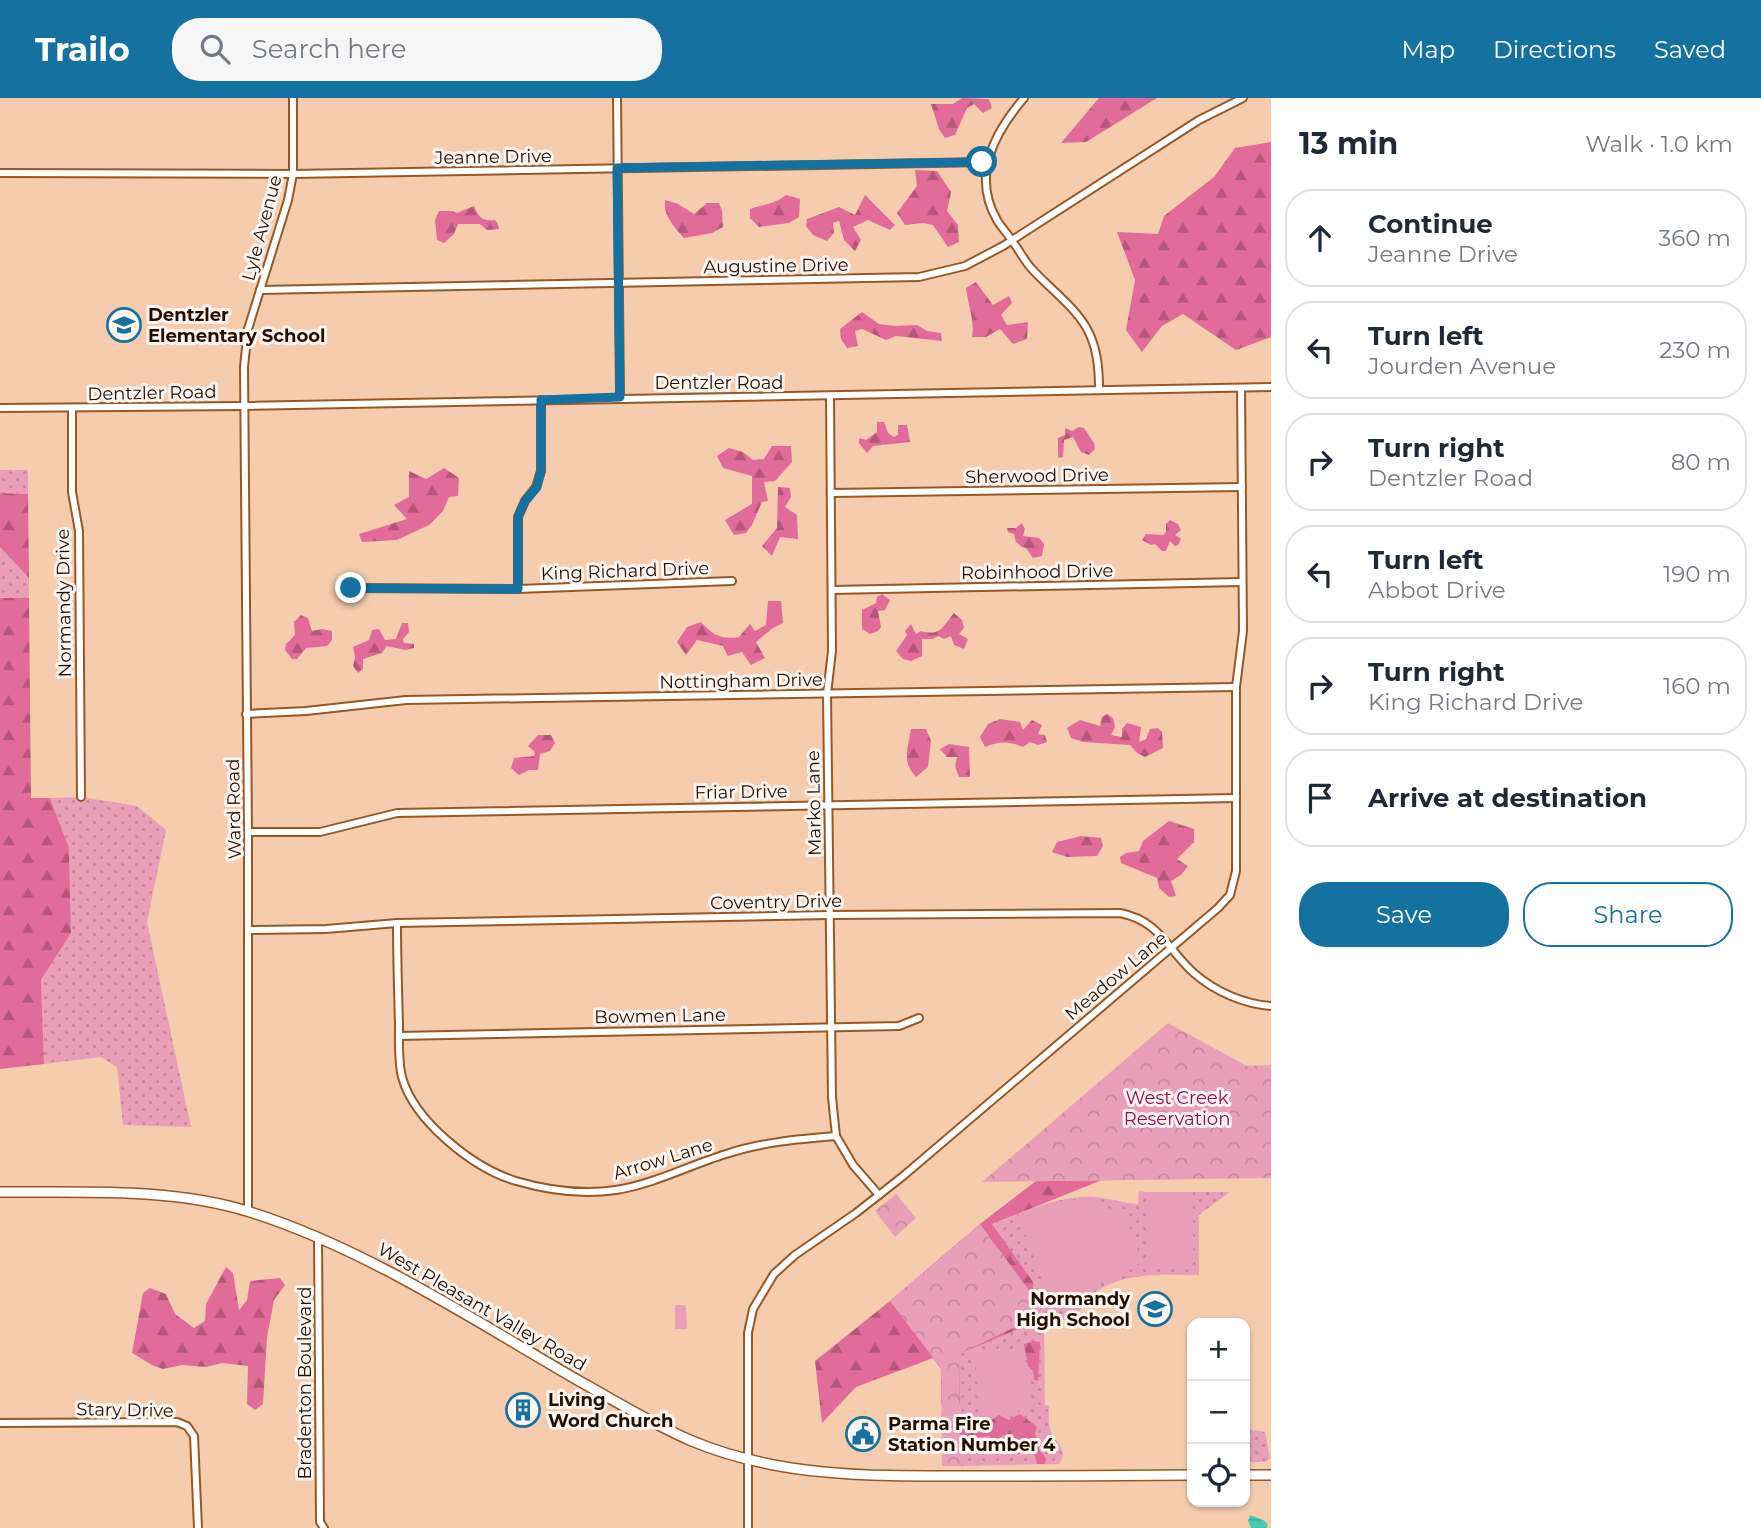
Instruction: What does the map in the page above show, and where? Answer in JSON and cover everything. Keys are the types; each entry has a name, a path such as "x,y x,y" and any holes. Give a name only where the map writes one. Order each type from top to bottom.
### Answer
{"main road":[{"name":"West Pleasant Valley Road","path":"0,1192 127,1193 181,1198 248,1211 355,1253 615,1401 692,1441 748,1459 791,1468 865,1476 1187,1475"},
{"path":"1250,1475 1271,1475"}],"street":[{"name":"Lyle Avenue","path":"244,406 248,329 288,200 292,174 292,98"},
{"path":"617,98 620,397"},
{"path":"1024,98 1004,122 993,143 987,162 988,193 996,218 1030,266 1079,317 1087,330 1099,365 1099,389"},
{"name":"Augustine Drive","path":"260,290 919,277 965,266 1012,241 1199,120 1243,98"},
{"name":"Jeanne Drive","path":"0,173 292,174 987,162"},
{"name":"Dentzler Road","path":"0,408 1271,387"},
{"name":"Meadow Lane","path":"748,1528 748,1334 753,1309 762,1290 781,1268 879,1195 1230,895 1236,870 1236,687 1243,631 1241,389"},
{"name":"Marko Lane","path":"830,396 832,651 827,694 832,1097 836,1136 853,1165 879,1195"},
{"path":"518,589 518,517 525,501 537,487 541,471 541,400"},
{"name":"Ward Road","path":"244,406 249,930 248,1211"},
{"name":"Normandy Drive","path":"72,408 72,492 79,531 81,797"},
{"name":"Sherwood Drive","path":"831,493 1242,487"},
{"name":"King Richard Drive","path":"351,588 518,589 732,581"},
{"name":"Robinhood Drive","path":"832,590 1242,582"},
{"name":"Nottingham Drive","path":"246,714 306,712 406,700 1236,687"},
{"name":"Friar Drive","path":"248,832 320,832 397,813 1236,798"},
{"name":"Coventry Drive","path":"249,930 326,929 397,923 1120,913 1138,916 1172,947 1195,974 1214,986 1235,998 1271,1006"},
{"name":"Arrow Lane","path":"397,923 402,1076 418,1109 438,1132 489,1168 513,1180 547,1189 582,1192 616,1190 763,1144 836,1136"},
{"name":"Bowmen Lane","path":"399,1036 900,1026 919,1018"},
{"name":"Bradenton Boulevard","path":"318,1237 320,1522 324,1528"},
{"name":"Stary Drive","path":"0,1423 177,1422 187,1426 194,1436 198,1528"}],"green space":[{"path":"962,98 989,99 992,108 983,113 974,104 967,108 955,135 945,138 939,129 931,104 953,104"},
{"path":"1099,98 1157,98 1086,142 1061,143"},
{"path":"1271,142 1271,337 1236,350 1183,314 1162,326 1142,352 1126,330 1135,280 1117,232 1158,234 1164,216 1214,177 1235,148"},
{"path":"915,170 937,171 951,192 947,211 958,225 959,242 948,247 933,225 905,225 897,213 917,186"},
{"path":"786,195 800,199 799,217 789,223 759,227 750,218 750,209 773,203"},
{"path":"865,195 895,225 890,230 868,220 853,227 861,240 855,251 844,240 839,221 833,223 834,233 827,241 813,235 806,226 807,219 839,207 855,215"},
{"path":"665,200 694,214 707,203 719,203 723,227 712,233 684,238 667,216"},
{"path":"474,206 481,218 495,220 499,229 487,230 480,224 458,224 454,234 444,243 437,240 435,220 439,211 457,213"},
{"path":"976,282 993,305 1009,296 1012,303 1001,315 1007,325 1028,322 1027,339 1013,344 1000,329 986,337 972,337 972,319 966,288"},
{"path":"862,312 879,324 917,325 927,331 941,333 942,341 896,336 886,340 862,329 855,331 858,346 847,348 841,339 840,329"},
{"path":"877,422 884,422 888,433 894,437 898,435 898,425 907,425 910,442 873,446 867,453 859,443 859,438 866,440 877,432"},
{"path":"1079,427 1084,428 1095,449 1089,455 1081,452 1073,437 1064,440 1063,457 1058,458 1058,438 1065,435 1065,428 1072,431"},
{"path":"772,446 791,446 792,462 775,481 764,482 768,501 762,502 746,533 734,535 725,520 752,504 752,476 723,468 717,456 729,448 743,452 753,460 764,459"},
{"path":"444,468 459,478 458,496 449,497 443,511 429,525 397,540 362,542 359,534 407,519 394,505 409,497 409,471 426,479"},
{"path":"0,470 28,470 28,494 0,493"},
{"path":"778,487 790,488 791,497 785,507 797,515 798,539 780,537 772,556 762,546 777,528"},
{"path":"0,493 28,494 29,578 0,547"},
{"path":"1170,520 1178,524 1181,530 1175,535 1181,539 1178,545 1175,546 1170,541 1166,551 1162,551 1155,544 1151,545 1142,540 1146,534 1163,535"},
{"path":"1022,523 1025,529 1023,536 1039,538 1044,544 1042,556 1033,558 1026,548 1016,542 1014,534 1008,532 1007,528 1016,528"},
{"path":"0,547 29,578 29,598 0,598"},
{"path":"882,594 890,600 885,610 878,611 881,627 870,634 862,629 862,610 876,603 877,597"},
{"path":"0,598 29,598 31,798 50,798 69,848 71,933 41,980 44,1064 0,1069"},
{"path":"768,601 781,601 783,623 756,642 765,658 751,665 742,652 728,656 723,646 697,640 686,655 677,642 687,627 701,622 722,637 739,637 750,624 755,631 766,625"},
{"path":"954,613 962,620 964,628 959,634 968,639 964,649 954,645 951,636 944,639 938,636 922,639 922,656 911,661 903,659 896,651 911,624 916,634 921,631 938,631"},
{"path":"301,615 308,618 312,631 332,631 332,640 327,646 306,648 297,659 292,659 285,650 286,644 295,635 294,622"},
{"path":"402,623 408,623 409,632 403,639 404,643 414,644 414,648 405,650 387,646 382,653 363,659 363,669 358,673 353,666 353,647 369,640 372,630 379,629 385,640 396,639"},
{"path":"1107,714 1113,718 1115,727 1111,735 1122,737 1122,729 1127,723 1141,727 1139,742 1146,739 1150,729 1158,728 1162,732 1163,748 1145,757 1130,745 1083,742 1071,738 1067,728 1080,720 1100,726 1102,717"},
{"path":"1000,719 1020,722 1023,730 1032,720 1042,725 1038,734 1045,735 1047,742 1038,745 1030,742 1023,747 1004,742 985,747 980,737 988,724"},
{"path":"911,729 926,729 931,741 928,767 916,777 907,760"},
{"path":"538,735 551,735 555,743 550,751 540,754 538,770 529,770 519,775 511,768 514,758 534,756 535,752 528,746"},
{"path":"949,744 969,747 970,777 959,777 955,766 957,757 947,757 940,749"},
{"path":"81,797 137,806 166,830 147,922 191,1127 123,1125 117,1067 101,1057 44,1064 41,980 71,933 69,848 50,798"},
{"path":"1169,821 1194,829 1194,842 1177,859 1188,866 1181,875 1171,881 1176,896 1169,897 1159,888 1157,878 1121,863 1120,857 1139,851 1143,841"},
{"path":"1081,836 1101,838 1103,846 1097,856 1067,857 1052,852 1057,842"},
{"name":"West Creek Reservation","path":"1168,1023 1247,1066 1271,1065 1271,1178 982,1182"},
{"path":"1102,1180 992,1224 1033,1282 1032,1323 959,1354 960,1404 941,1404 941,1369 933,1358 856,1387 822,1423 815,1361 1036,1181"},
{"path":"1139,1191 1146,1192 1147,1266 1193,1265 1193,1192 1230,1192 1199,1215 1199,1275 1146,1275 1121,1280 1097,1291 1069,1318 1044,1325 1045,1405 1049,1406 1050,1429 1063,1454 1059,1464 960,1466 959,1354 1005,1251 992,1224 1042,1205 1081,1197 1138,1204"},
{"path":"1146,1192 1193,1192 1193,1266 1146,1266"},
{"path":"896,1194 916,1218 895,1237 875,1211"},
{"path":"1091,1199 1126,1222 1135,1239 1140,1263 1053,1308 1018,1214 1053,1203"},
{"path":"980,1224 1034,1297 1035,1327 1013,1328 959,1354 960,1466 942,1466 941,1368 890,1301"},
{"path":"226,1267 233,1273 239,1310 247,1300 250,1281 280,1278 285,1285 274,1300 267,1337 263,1404 255,1410 247,1404 248,1366 222,1363 206,1367 182,1365 163,1369 132,1353 143,1293 150,1288 166,1294 175,1314 194,1328 205,1321 206,1304"},
{"path":"675,1305 686,1305 687,1329 675,1329"},
{"path":"1040,1342 1038,1381 1034,1380 1033,1371 1028,1366 1024,1344"},
{"path":"1025,1350 1029,1410 980,1413 975,1353"},
{"path":"1020,1414 1037,1427 1035,1434 1039,1450 1046,1458 1045,1464 1037,1464 1034,1452 1003,1435 997,1440 989,1436 974,1438 971,1446 951,1438 956,1416 966,1418 977,1425 999,1415 1009,1420"},
{"path":"1250,1430 1265,1432 1270,1458 1265,1462 1250,1462"}],"water":[{"path":"1250,1515 1263,1520 1268,1524 1267,1528 1251,1528 1248,1521"}],"place":[{"name":"Dentzler Elementary School","path":"124,325"},
{"name":"Normandy High School","path":"1155,1309"},
{"name":"Living Word Church","path":"523,1410"},
{"name":"Parma Fire Station Number 4","path":"863,1434"}],"route":[{"path":"351,588 518,589 518,517 525,501 537,487 541,471 541,400 620,397 617,168 982,162"}]}
